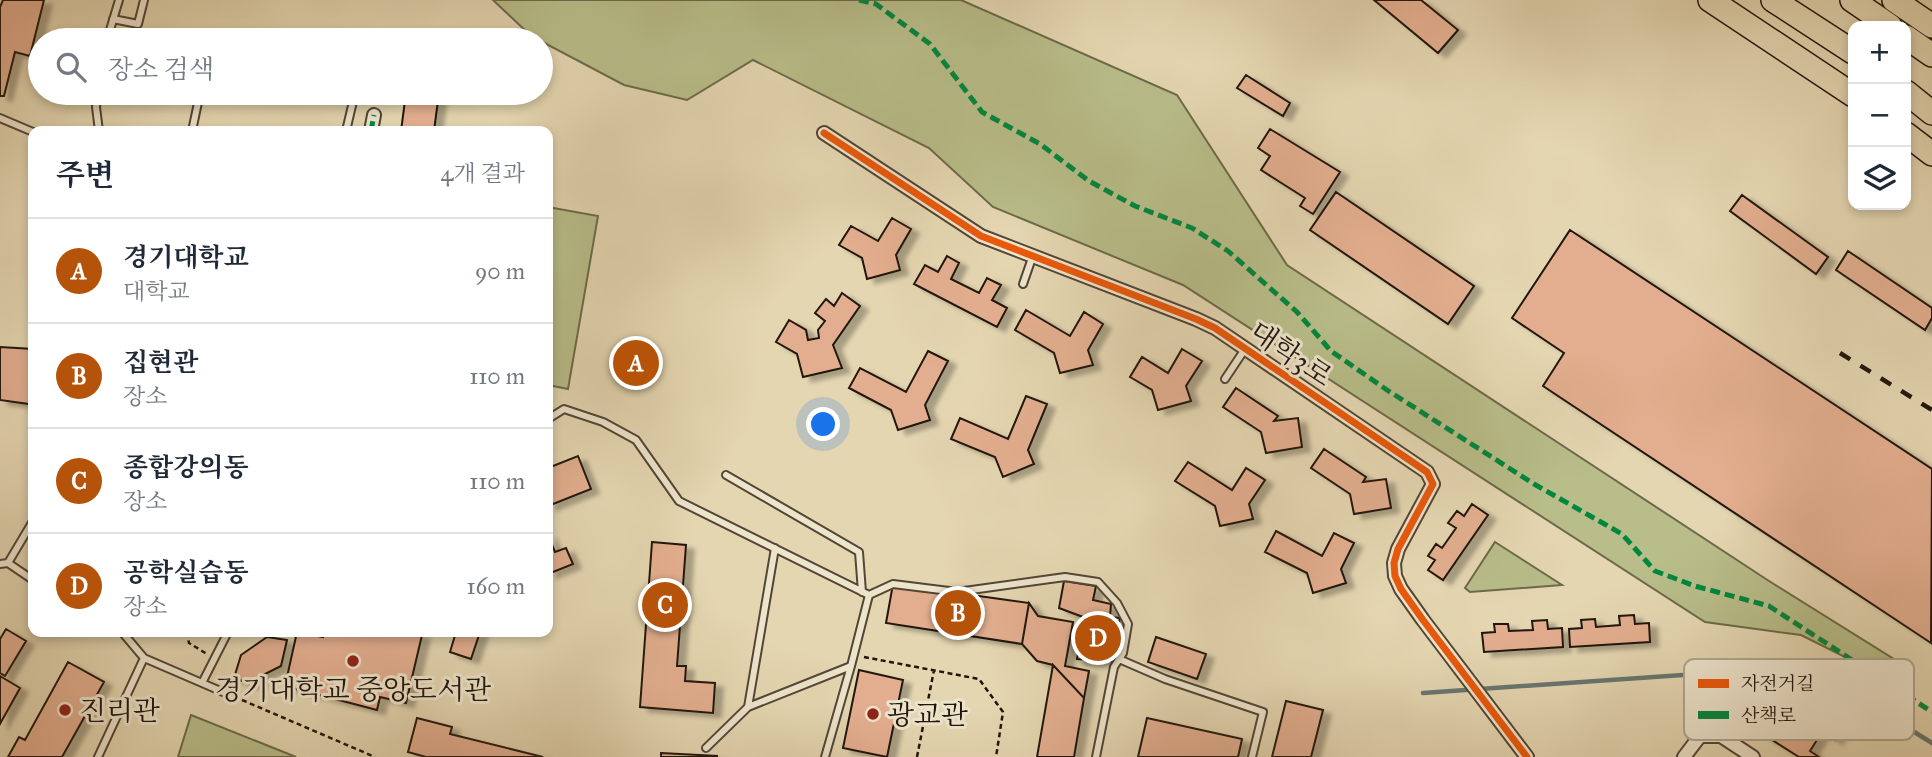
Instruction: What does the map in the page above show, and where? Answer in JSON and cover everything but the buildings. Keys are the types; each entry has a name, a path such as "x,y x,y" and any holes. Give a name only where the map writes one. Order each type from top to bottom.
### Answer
{"highway":[{"path":"1710,0 1848,92"},
{"path":"1773,0 1848,49"},
{"path":"1784,0 1848,48"},
{"path":"1852,0 1883,21"},
{"path":"1894,0 1932,26"},
{"path":"1911,40 1932,55"},
{"path":"1911,96 1932,113"},
{"path":"1911,138 1932,153"}],"street":[{"path":"372,126 374,115"},
{"name":"대학3로","path":"824,133 981,236 1215,328 1427,472 1433,484 1398,549 1394,563 1395,576 1401,589 1440,643 1527,757"},
{"path":"1684,757 1697,740"},
{"path":"1727,740 1753,757"}],"lane":[{"path":"110,28 119,0"},
{"path":"113,19 138,24 144,0"},
{"path":"96,105 98,126"},
{"path":"193,126 197,105"},
{"path":"347,126 352,105"},
{"path":"0,118 28,130"},
{"path":"1023,284 1032,258"},
{"path":"1225,379 1245,349"},
{"path":"553,416 564,409 603,422 636,440 679,501 865,593 893,584 957,592 1065,577 1098,582 1117,603 1128,624 1123,653 1114,667 1096,757"},
{"path":"726,475 859,552 865,593 854,655 825,757"},
{"path":"28,528 4,564 28,577"},
{"path":"748,707 775,548"},
{"path":"126,637 144,657 232,696"},
{"path":"202,683 226,637"},
{"path":"98,757 144,657"},
{"path":"1119,659 1165,679 1263,712 1252,757"},
{"path":"706,748 748,707 851,666"}],"path":[{"path":"188,637 189,643 215,659"},
{"path":"854,655 979,679 1003,712 996,757"},
{"path":"917,757 934,670"},
{"path":"232,696 375,757"}],"green space":[{"path":"493,0 961,0 1177,95 1287,265 1769,581 1894,659 1849,659 1801,635 1705,622 1183,285 993,207 929,148 753,60 687,100 624,85 553,48 553,28 523,28"},
{"path":"553,208 598,216 568,389 553,386"},
{"path":"1495,542 1562,585 1470,592 1465,588"},
{"path":"191,715 296,757 178,757"}],"waterway":[{"path":"1423,693 1684,675"},
{"path":"1914,732 1932,743"}],"railway":[{"path":"1840,353 1932,410"}],"marked path":[{"path":"859,0 876,4 930,44 982,112 1040,144 1089,181 1135,206 1192,228 1228,251 1297,312 1331,351 1534,484 1622,534 1655,571 1695,586 1769,606 1850,659"},
{"path":"372,126 374,115"},
{"path":"1914,700 1932,712"}],"cycle path":[{"path":"824,133 981,236 1215,328 1427,472 1433,484 1398,549 1394,563 1395,576 1423,620 1527,757"}],"place":[{"name":"경기대학교","path":"636,363"},
{"name":"종합강의동","path":"665,605"},
{"name":"집현관","path":"958,613"},
{"name":"공학실습동","path":"1098,638"},
{"name":"경기대학교 중앙도서관","path":"353,661"},
{"name":"진리관","path":"65,710"},
{"name":"광교관","path":"873,714"}]}
